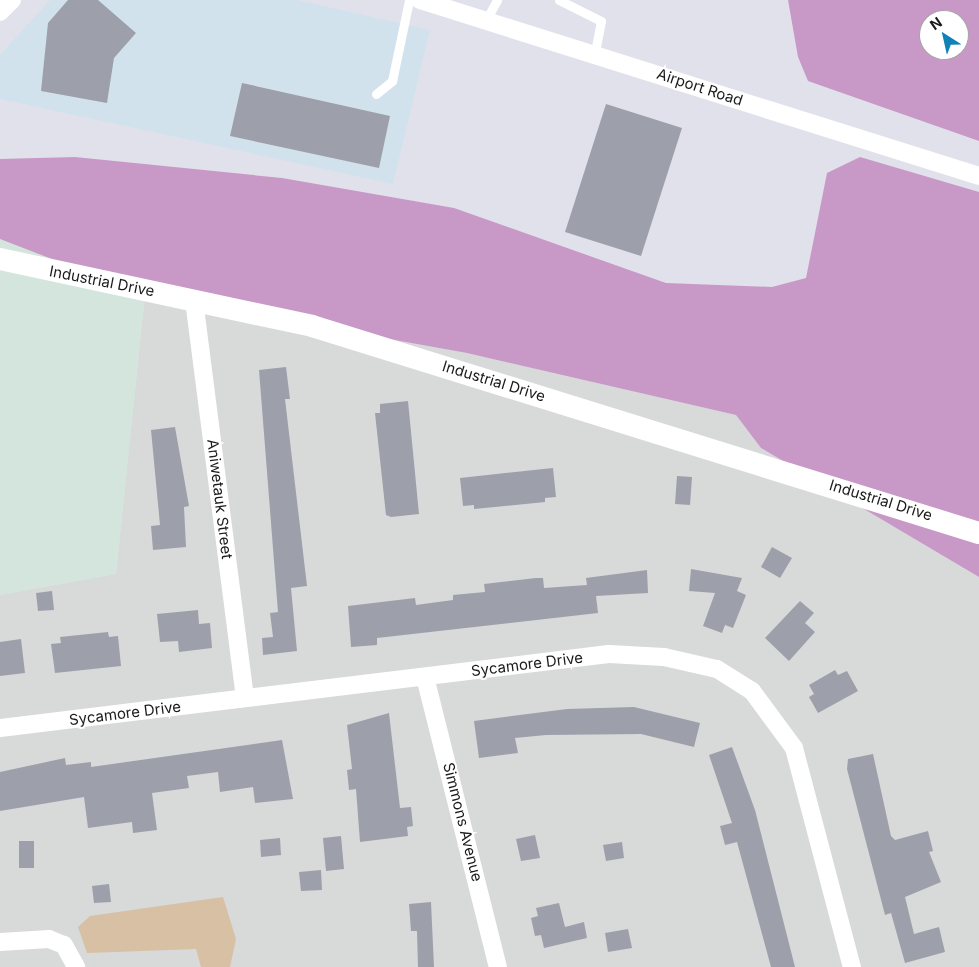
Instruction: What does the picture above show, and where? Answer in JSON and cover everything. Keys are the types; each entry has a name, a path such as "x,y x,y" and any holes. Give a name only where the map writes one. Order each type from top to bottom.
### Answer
{"street":[{"path":"0,12 12,0"},
{"name":"Airport Road","path":"420,0 595,53 979,176"},
{"name":"Industrial Drive","path":"0,259 312,326 979,533"},
{"name":"Aniwetauk Street","path":"194,300 245,698"},
{"name":"Sycamore Drive","path":"0,728 426,677 639,654 693,663 735,678 768,708 794,748 852,967"},
{"name":"Simmons Avenue","path":"426,677 498,967"},
{"path":"0,942 49,939 64,944 76,967"}],"lane":[{"path":"376,94 392,82 409,0"},
{"path":"486,20 498,0"},
{"path":"559,0 602,21 595,53"},
{"path":"0,268 32,267"}],"shaded area":[{"path":"50,0 297,0 430,30 393,184 0,99 0,55"},
{"path":"788,0 979,0 979,141 808,81 798,57"},
{"path":"75,157 282,178 454,208 666,283 772,287 806,278 827,173 860,157 979,192 979,577 761,448 736,415 467,353 145,295 0,239 0,159"},
{"path":"0,239 145,295 116,574 0,595"},
{"path":"145,295 467,353 736,415 761,448 979,577 979,967 0,967 0,595 116,574"},
{"path":"223,897 236,939 230,967 201,967 196,949 87,953 78,927 90,916"}],"building":[{"path":"68,0 98,0 136,33 114,58 107,103 41,91 48,23"},
{"path":"242,83 390,116 379,168 230,136"},
{"path":"606,104 682,128 641,256 565,232"},
{"path":"286,367 290,399 285,399 307,586 291,588 297,651 263,655 262,638 273,637 270,613 278,612 259,370"},
{"path":"408,401 419,514 391,517 386,515 375,413 380,413 380,404"},
{"path":"175,427 189,506 184,507 186,547 153,550 151,526 160,525 151,430"},
{"path":"553,468 556,497 545,498 545,502 474,509 474,505 463,506 460,478"},
{"path":"677,476 692,477 690,505 675,504"},
{"path":"772,547 792,558 780,578 761,567"},
{"path":"691,569 742,578 737,591 746,595 733,628 725,625 722,633 703,626 715,593 689,591"},
{"path":"647,570 648,593 596,596 598,613 377,638 377,645 351,647 348,606 415,598 416,605 453,600 453,595 485,592 484,584 536,578 543,578 544,588 587,585 586,578"},
{"path":"52,591 54,610 38,611 36,593"},
{"path":"800,601 814,613 805,623 815,632 789,661 765,638"},
{"path":"198,610 199,624 210,623 212,648 179,652 178,641 160,642 157,614"},
{"path":"108,632 109,637 118,636 121,666 55,673 51,644 61,643 60,637"},
{"path":"21,639 25,673 0,676 0,642"},
{"path":"835,670 838,675 847,671 858,691 818,713 809,697 814,694 809,685"},
{"path":"634,707 700,723 694,747 641,734 546,735 515,738 518,753 479,758 474,721 567,709"},
{"path":"389,713 400,808 411,807 413,826 407,827 408,836 360,842 356,789 349,790 347,770 352,769 347,725"},
{"path":"282,740 293,799 255,803 253,787 220,792 218,772 187,776 189,788 152,793 157,830 133,833 132,822 88,828 84,797 0,811 0,772 65,758 66,765 91,762 91,767"},
{"path":"732,747 755,810 795,967 771,967 737,842 725,845 720,826 732,823 709,755"},
{"path":"873,754 891,836 895,840 928,831 933,851 929,852 941,882 905,897 914,934 939,927 945,952 905,963 891,913 885,915 847,769 848,759"},
{"path":"535,835 540,858 521,861 516,839"},
{"path":"341,836 344,869 326,871 323,838"},
{"path":"280,838 281,855 261,857 260,840"},
{"path":"19,841 34,841 34,868 19,868"},
{"path":"622,842 624,858 606,861 603,845"},
{"path":"321,870 322,890 301,891 299,872"},
{"path":"109,884 111,902 94,903 92,886"},
{"path":"431,902 434,967 418,967 417,931 411,931 409,904"},
{"path":"559,903 565,927 584,922 587,938 544,948 541,935 535,936 531,918 538,916 536,908"},
{"path":"628,929 632,948 608,952 605,933"}]}
